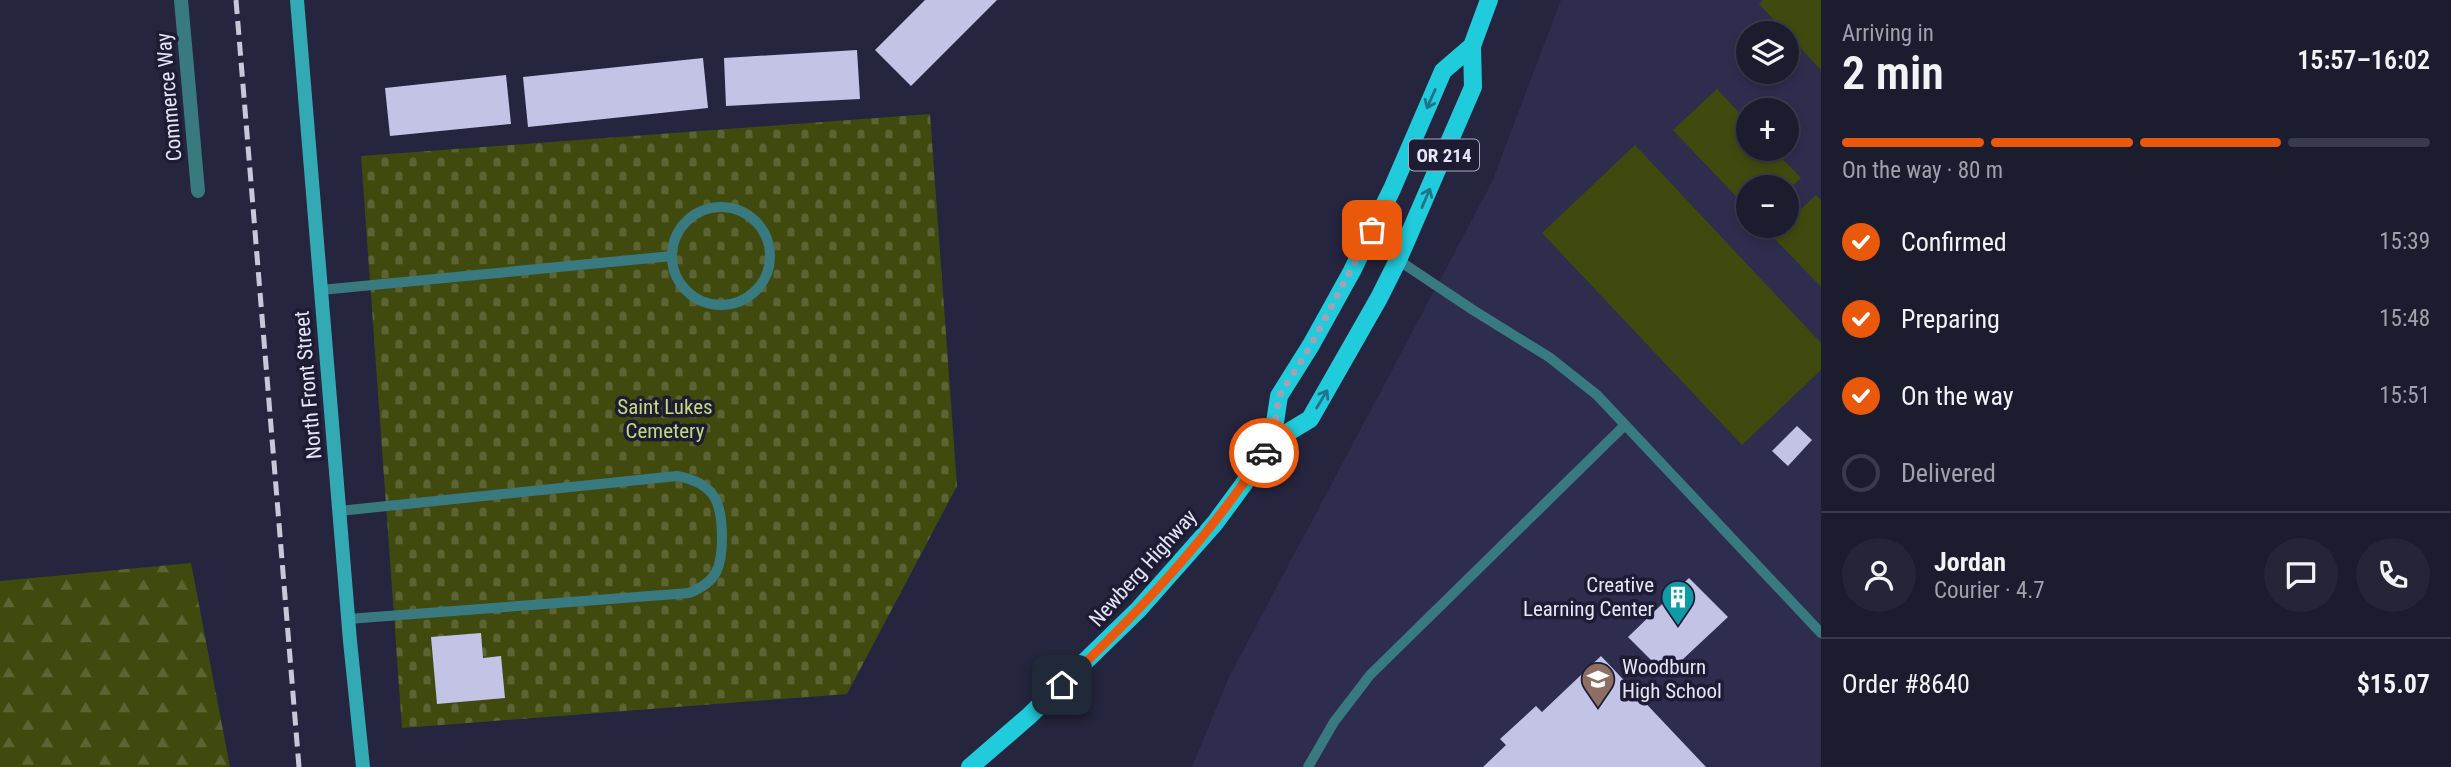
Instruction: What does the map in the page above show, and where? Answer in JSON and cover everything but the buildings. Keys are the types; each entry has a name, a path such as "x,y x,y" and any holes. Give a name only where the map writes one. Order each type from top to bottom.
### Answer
{"main road":[{"name":"North Front Street","path":"297,0 348,620 363,767"},
{"name":"Newberg Highway","path":"970,767 1029,716 1139,610 1214,523 1272,442 1310,419 1398,260 1473,87 1472,46 1489,0"},
{"name":"Newberg Highway","path":"1272,442 1279,396 1352,271 1444,71 1472,46"}],"street":[{"name":"Commerce Way","path":"181,0 198,191"}],"lane":[{"path":"711,208 733,208 753,218 766,235 772,257 766,278 752,296 732,305 710,305 690,295 676,278 672,256 677,234 691,217 711,208"},
{"path":"321,290 672,256"},
{"path":"1398,260 1549,357 1597,395 1821,633"},
{"path":"1308,767 1334,722 1370,674 1626,425"},
{"path":"339,511 677,476 693,479 706,487 717,499 722,514 722,554 719,568 712,580 688,593 348,620"}],"shaded area":[{"path":"1561,0 1821,0 1821,767 1192,767 1229,677 1492,182"}],"green space":[{"path":"1763,0 1821,0 1821,70 1799,47 1799,21 1775,21 1759,4"},
{"path":"1717,89 1736,109 1736,161 1785,161 1798,175 1736,175 1736,196 1673,130"},
{"name":"Saint Lukes Cemetery","path":"930,114 957,486 847,694 402,728 361,156"},
{"path":"1635,145 1821,343 1821,370 1742,445 1542,233"},
{"path":"1816,195 1821,200 1821,287 1774,238 1799,238 1799,211"},
{"path":"191,563 230,767 0,767 0,581"}],"railway":[{"path":"236,0 299,767"}],"way so far":[{"path":"1264,453 1272,442 1279,396 1311,345 1372,230"}],"place":[{"name":"Creative Learning Center","path":"1678,627"},
{"name":"Woodburn High School","path":"1598,709"}],"route":[{"path":"1062,685 1139,610 1179,565 1243,485 1264,453"}]}
